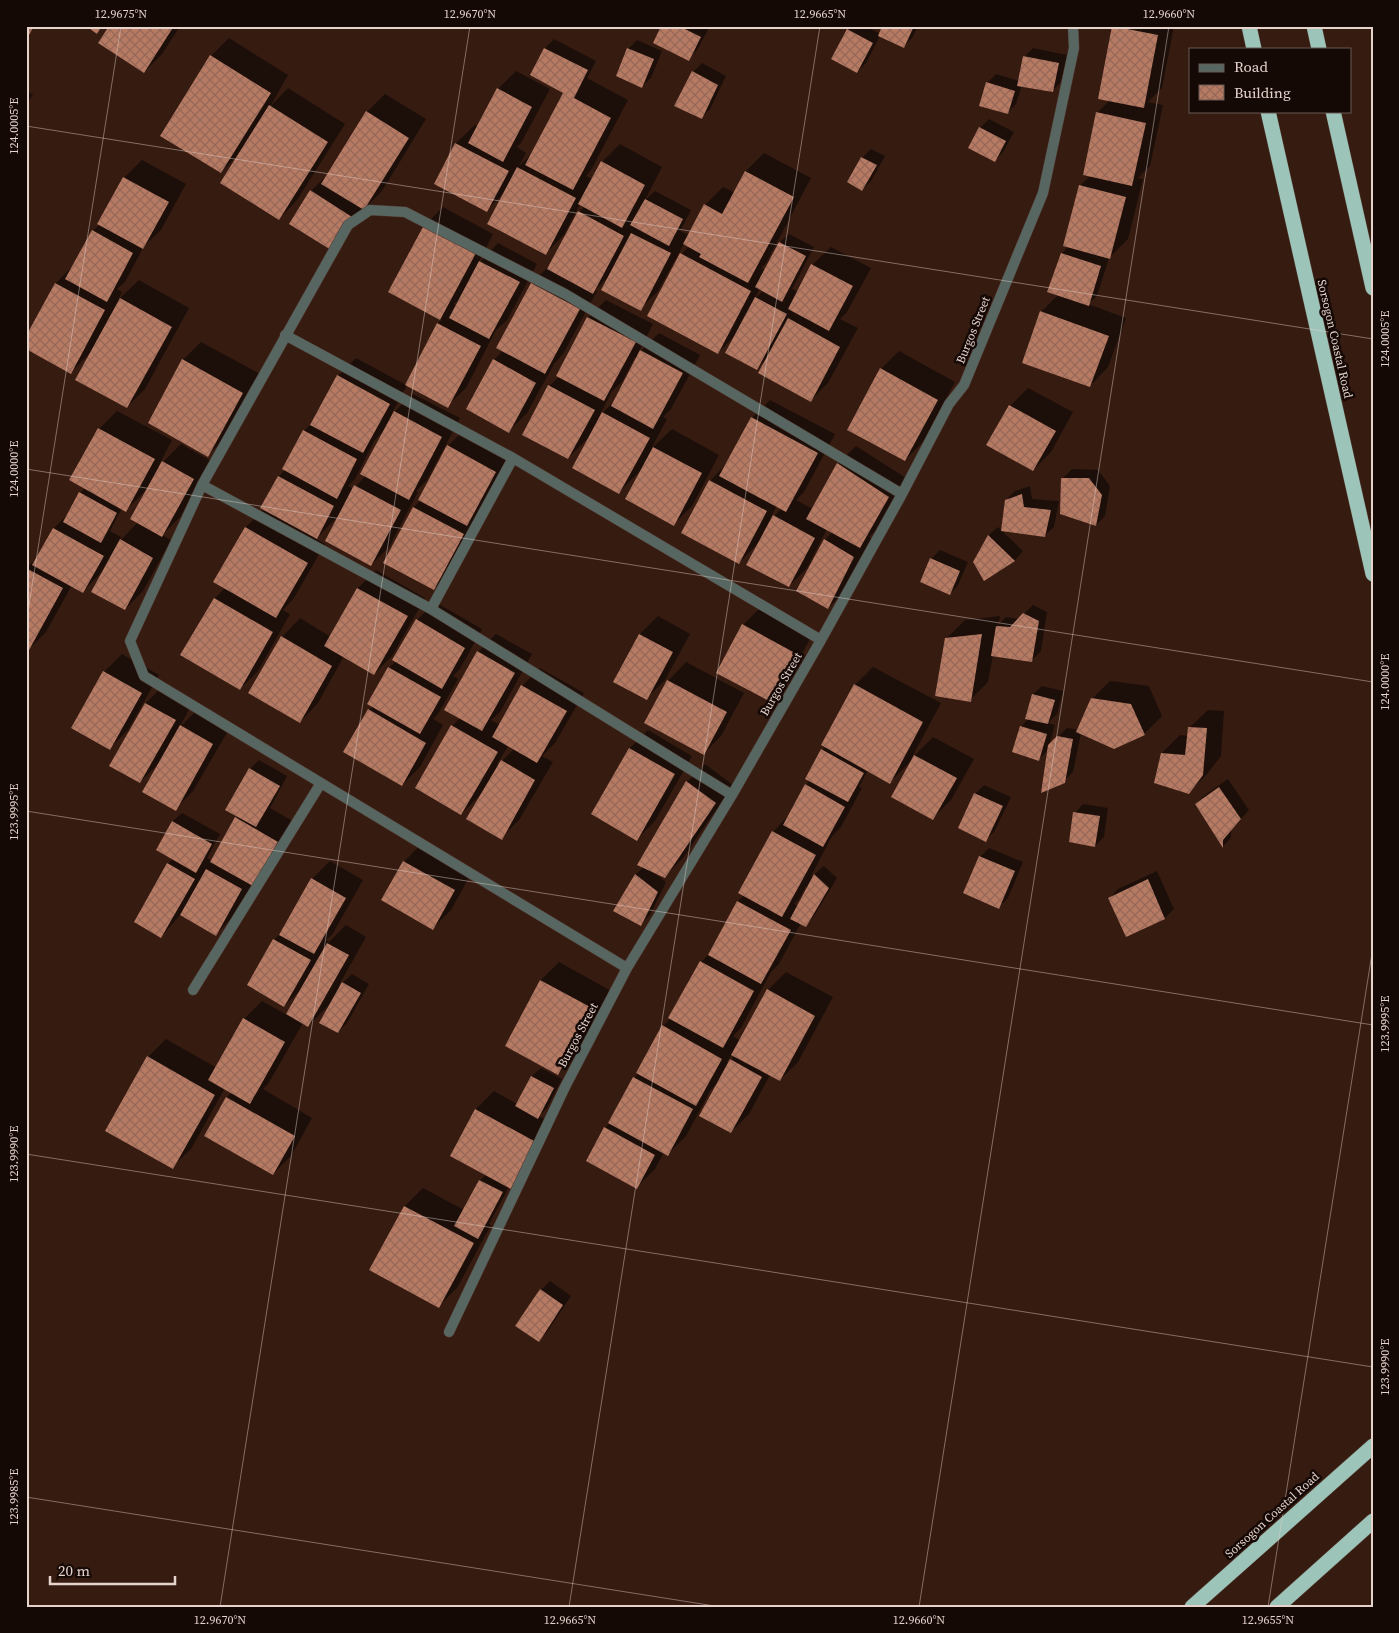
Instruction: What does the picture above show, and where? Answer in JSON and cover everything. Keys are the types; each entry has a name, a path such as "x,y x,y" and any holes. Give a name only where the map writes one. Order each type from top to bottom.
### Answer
{"highway":[{"path":"1248,26 1254,48"},
{"path":"1314,26 1320,48"},
{"name":"Sorsogon Coastal Road","path":"1268,112 1373,574"},
{"path":"1333,112 1373,288"},
{"name":"Sorsogon Coastal Road","path":"1192,1607 1373,1446"},
{"path":"1277,1607 1373,1521"}],"street":[{"name":"Burgos Street","path":"450,1332 565,1086 627,968 732,795 821,640 902,494 949,404 964,385 1043,193 1074,48 1073,26"},
{"path":"627,968 144,676 130,641 202,485 348,225 370,210 405,212 565,294 902,494"},
{"path":"285,335 513,458 821,640"},
{"path":"430,609 513,458"},
{"path":"202,485 430,609 732,795"},
{"path":"193,990 321,783"}],"building":[{"path":"26,26 34,26 29,35 26,34"},
{"path":"86,26 102,26 97,34"},
{"path":"109,26 174,26 144,73 98,43"},
{"path":"661,26 679,26 701,37 689,61 653,43"},
{"path":"882,26 914,26 904,48 878,36"},
{"path":"1112,26 1158,35 1144,108 1098,99"},
{"path":"847,29 873,43 857,73 831,59"},
{"path":"544,48 588,70 574,98 611,118 573,190 525,165 563,93 530,75"},
{"path":"627,48 654,59 642,88 616,76"},
{"path":"210,55 271,93 221,173 160,136"},
{"path":"1023,56 1059,63 1053,92 1017,86"},
{"path":"692,71 718,85 702,119 674,106"},
{"path":"986,82 1015,91 1008,114 979,106"},
{"path":"497,88 532,107 503,162 468,143"},
{"path":"269,105 328,142 279,220 220,183"},
{"path":"366,111 409,138 364,210 321,184"},
{"path":"1096,112 1146,123 1132,186 1083,175"},
{"path":"979,127 1006,141 995,162 968,148"},
{"path":"455,143 509,171 487,212 434,184"},
{"path":"861,157 877,165 862,191 847,182"},
{"path":"601,161 645,185 622,228 578,204"},
{"path":"517,167 576,198 546,255 487,224"},
{"path":"745,171 794,197 748,283 699,257 701,254 683,244 704,204 722,214"},
{"path":"123,177 169,202 143,249 97,224"},
{"path":"1079,185 1126,197 1110,259 1063,246"},
{"path":"310,190 352,217 331,250 289,224"},
{"path":"645,199 683,219 669,246 630,225"},
{"path":"578,211 624,236 593,294 547,269"},
{"path":"424,225 476,253 440,320 388,292"},
{"path":"92,230 133,253 107,302 65,279"},
{"path":"631,233 671,253 641,311 601,290"},
{"path":"779,242 806,256 782,302 755,287"},
{"path":"680,253 751,291 718,354 647,316"},
{"path":"1061,253 1101,266 1089,306 1047,292"},
{"path":"479,261 520,282 489,339 449,318"},
{"path":"811,264 853,286 829,331 788,309"},
{"path":"55,283 105,310 71,374 26,349 26,336"},
{"path":"531,283 580,309 545,374 496,348"},
{"path":"755,297 787,314 757,370 725,353"},
{"path":"120,298 172,327 127,408 75,380"},
{"path":"1040,311 1109,336 1090,387 1022,363"},
{"path":"587,317 636,342 604,401 556,376"},
{"path":"788,318 840,347 811,402 758,373"},
{"path":"437,323 481,346 448,408 405,385"},
{"path":"640,350 683,373 653,429 611,406"},
{"path":"182,359 243,393 208,457 148,423"},
{"path":"493,359 536,383 509,433 466,409"},
{"path":"880,368 938,400 905,461 847,430"},
{"path":"337,375 390,404 363,453 310,425"},
{"path":"548,385 595,410 568,459 522,435"},
{"path":"1009,405 1056,431 1033,471 986,445"},
{"path":"394,411 442,437 409,500 360,474"},
{"path":"602,412 650,438 619,494 572,468"},
{"path":"751,417 818,453 786,512 719,476"},
{"path":"98,428 155,459 126,512 69,480"},
{"path":"303,430 357,459 337,499 282,469"},
{"path":"447,445 496,472 467,526 418,500"},
{"path":"653,447 702,473 674,526 625,499"},
{"path":"162,461 194,479 162,537 130,519"},
{"path":"837,463 889,497 860,548 806,519"},
{"path":"278,476 334,506 317,539 260,508"},
{"path":"1061,478 1089,478 1102,495 1096,526 1060,514"},
{"path":"709,480 767,511 739,564 681,533"},
{"path":"354,485 401,510 371,566 325,541"},
{"path":"79,492 117,513 101,543 63,522"},
{"path":"1022,494 1024,507 1051,510 1045,537 1001,531 1005,500"},
{"path":"413,507 464,534 434,590 383,563"},
{"path":"773,515 815,538 789,587 746,565"},
{"path":"245,527 308,563 276,618 213,582"},
{"path":"53,528 104,556 83,593 32,565"},
{"path":"988,535 1015,561 984,581 973,562"},
{"path":"120,539 153,558 125,610 91,592"},
{"path":"824,539 854,557 828,609 796,591"},
{"path":"930,558 960,571 950,595 920,582"},
{"path":"26,568 63,588 28,652 26,651"},
{"path":"357,588 408,616 374,675 324,646"},
{"path":"214,598 273,632 240,690 180,655"},
{"path":"1023,613 1039,621 1032,662 991,656 996,626 1010,627"},
{"path":"416,619 465,648 442,689 392,660"},
{"path":"742,624 795,653 769,701 716,673"},
{"path":"639,634 673,652 647,700 613,682"},
{"path":"982,634 971,702 935,696 945,638"},
{"path":"281,636 332,666 300,723 248,693"},
{"path":"477,651 515,673 482,731 444,710"},
{"path":"388,667 441,697 420,734 367,704"},
{"path":"103,671 142,693 110,750 71,728"},
{"path":"667,680 727,712 704,755 644,723"},
{"path":"854,684 923,722 890,784 821,745"},
{"path":"521,685 567,711 537,763 492,737"},
{"path":"1032,694 1055,700 1048,724 1025,719"},
{"path":"1091,698 1131,704 1145,735 1114,749 1076,732"},
{"path":"145,703 176,720 140,783 109,766"},
{"path":"368,709 426,743 402,786 343,752"},
{"path":"180,725 213,744 176,811 142,792"},
{"path":"451,725 498,752 461,815 415,788"},
{"path":"1020,726 1047,734 1039,761 1012,752"},
{"path":"1188,727 1207,728 1203,775 1189,794 1154,783 1161,753 1185,755"},
{"path":"1057,736 1073,739 1065,783 1041,793 1048,745"},
{"path":"629,748 675,774 637,841 591,814"},
{"path":"821,749 864,773 848,802 805,779"},
{"path":"914,755 957,778 933,820 891,797"},
{"path":"501,760 535,780 502,840 466,819"},
{"path":"249,768 280,786 256,827 225,810"},
{"path":"686,781 716,803 665,878 637,865"},
{"path":"805,784 845,807 823,847 783,825"},
{"path":"1219,787 1241,819 1223,840 1223,848 1195,804"},
{"path":"974,793 1003,806 986,842 958,828"},
{"path":"1073,812 1100,816 1095,847 1069,842"},
{"path":"235,817 278,842 253,886 210,862"},
{"path":"172,821 212,844 196,873 156,850"},
{"path":"772,831 816,855 782,917 738,893"},
{"path":"979,856 1015,871 999,909 963,893"},
{"path":"403,861 455,890 433,930 381,900"},
{"path":"167,863 195,879 161,938 134,922"},
{"path":"206,869 242,889 216,936 180,915"},
{"path":"635,874 658,892 641,926 613,911"},
{"path":"814,874 829,888 806,927 790,919"},
{"path":"311,878 346,898 314,954 279,935"},
{"path":"1148,879 1165,919 1126,937 1108,898"},
{"path":"737,901 791,930 761,984 708,955"},
{"path":"273,939 311,960 284,1007 247,985"},
{"path":"327,943 349,955 308,1027 286,1014"},
{"path":"700,961 754,991 723,1048 668,1018"},
{"path":"540,980 594,1009 558,1075 505,1046"},
{"path":"342,982 361,993 338,1033 319,1023"},
{"path":"767,989 815,1016 780,1081 731,1055"},
{"path":"243,1018 285,1042 250,1104 208,1080"},
{"path":"662,1025 722,1059 696,1106 636,1073"},
{"path":"147,1056 215,1095 173,1169 105,1131"},
{"path":"730,1059 762,1077 731,1133 699,1116"},
{"path":"531,1076 554,1088 538,1119 515,1106"},
{"path":"633,1077 693,1109 668,1156 608,1123"},
{"path":"226,1097 295,1136 273,1175 204,1136"},
{"path":"475,1109 536,1142 511,1189 450,1156"},
{"path":"604,1127 655,1155 637,1189 586,1161"},
{"path":"479,1180 503,1192 478,1239 454,1226"},
{"path":"404,1206 474,1243 439,1308 369,1270"},
{"path":"540,1289 563,1305 539,1342 515,1326"}]}
